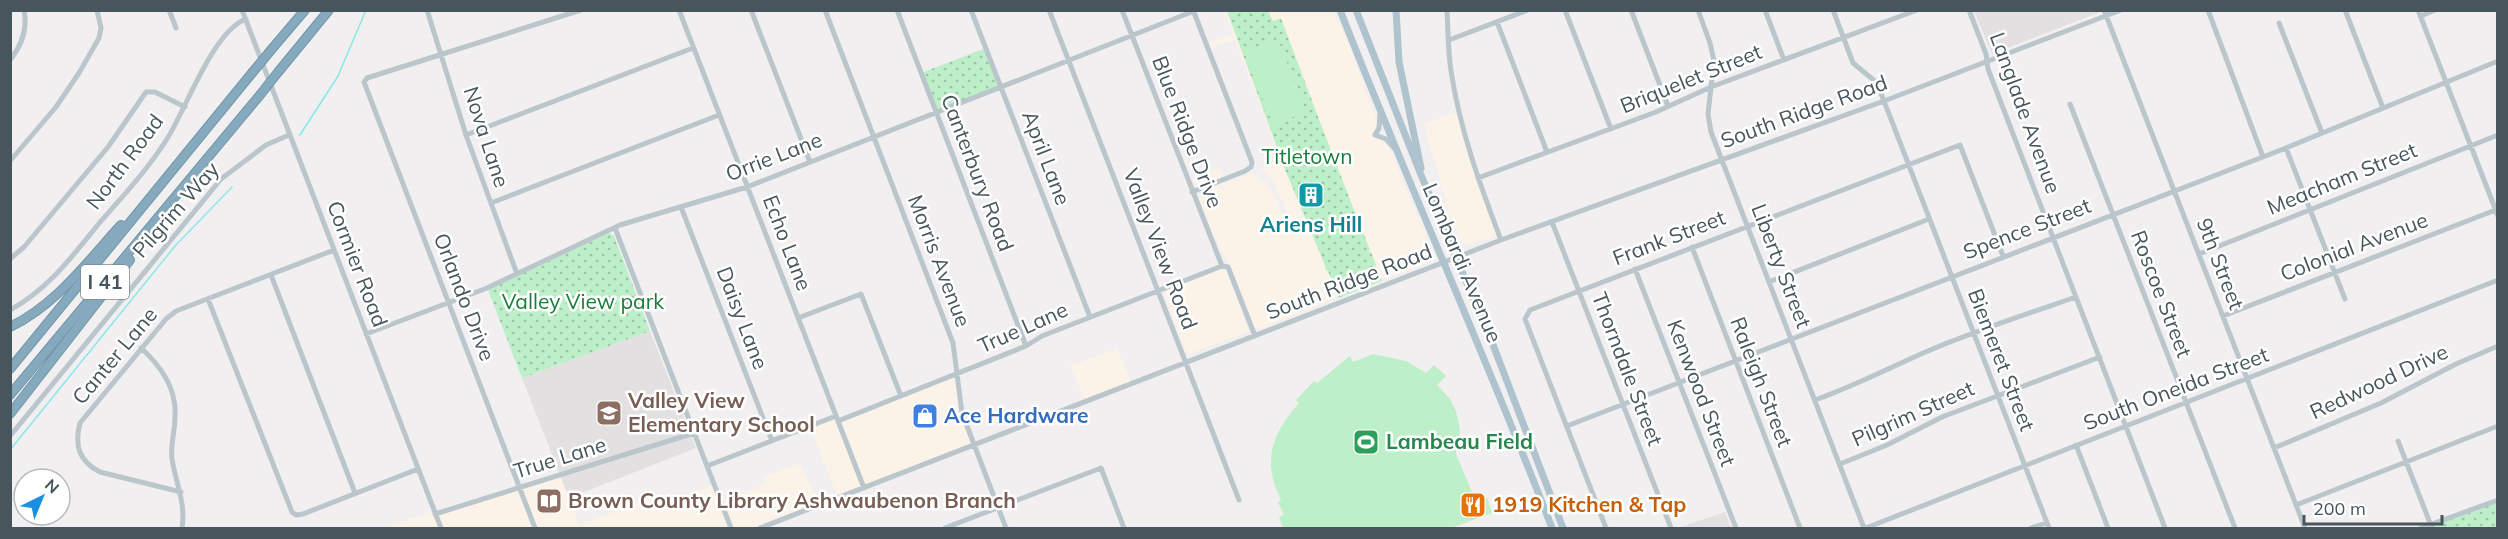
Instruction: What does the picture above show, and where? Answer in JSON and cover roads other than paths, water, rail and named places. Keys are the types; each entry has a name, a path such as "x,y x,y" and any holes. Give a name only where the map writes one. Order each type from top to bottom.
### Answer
{"highway":[{"name":"I 41","path":"10,369 305,10"},
{"name":"I 41","path":"10,395 200,169 329,10"},
{"path":"10,414 200,169"},
{"path":"10,327 40,309 63,289 171,171"}],"main road":[{"name":"Lombardi Avenue","path":"1356,10 1421,175 1493,346 1563,528"},
{"path":"1396,10 1399,62 1421,164 1421,175"},
{"name":"Lombardi Avenue","path":"1340,13 1380,114 1501,395 1552,528"}],"street":[{"path":"10,60 18,50 24,35 24,10"},
{"path":"10,161 56,107 80,73 99,38 101,28 97,10"},
{"path":"169,10 176,28"},
{"name":"Cormier Road","path":"242,10 441,528"},
{"name":"Nova Lane","path":"427,10 466,135 517,274"},
{"path":"442,54 581,10"},
{"name":"Echo Lane","path":"679,10 864,488"},
{"path":"751,10 810,162"},
{"name":"Morris Avenue","path":"825,10 952,343 962,413 1006,528"},
{"name":"Canterbury Road","path":"897,10 1026,346"},
{"name":"April Lane","path":"971,10 1090,317"},
{"name":"Valley View Road","path":"1049,10 1239,500"},
{"name":"Blue Ridge Drive","path":"1122,10 1222,266 1228,267 1255,336"},
{"path":"1447,10 1450,69 1458,108 1478,178 1501,240"},
{"path":"1449,40 1528,10"},
{"path":"1565,10 1611,129"},
{"path":"1631,10 1668,106"},
{"name":"Liberty Street","path":"1698,10 1714,61 1708,114 1711,132 1865,528"},
{"path":"1765,10 1784,60"},
{"name":"Biemeret Street","path":"1833,10 1853,63 1876,82 1884,101 2048,526"},
{"name":"Briquelet Street","path":"1478,178 1611,129 1711,87 1843,38 1902,13 1917,10"},
{"name":"Langlade Avenue","path":"1969,10 2165,528"},
{"name":"South Ridge Road","path":"760,528 1501,240 1884,101 2106,13 2121,10"},
{"path":"2208,10 2263,156"},
{"path":"2345,10 2383,108"},
{"path":"2435,10 2419,13 2498,216"},
{"path":"1192,192 1245,171 1251,166 1250,157 1194,11"},
{"name":"Orrie Lane","path":"366,334 517,274 615,228 747,186 1194,11"},
{"name":"9th Street","path":"2106,13 2305,528"},
{"name":"North Road","path":"10,310 32,296 52,279 145,171 167,139 211,55 235,24 246,20"},
{"path":"1497,22 1547,152"},
{"path":"2279,22 2322,133"},
{"path":"466,135 693,48"},
{"name":"Orlando Drive","path":"442,54 367,78 364,83 535,528"},
{"name":"Spence Street","path":"1567,426 2286,148 2498,61"},
{"path":"10,259 24,247 108,147 146,92 155,92 185,107"},
{"name":"Roscoe Street","path":"2070,104 2235,528"},
{"path":"1380,114 1379,129 1375,135 1386,139 1395,149"},
{"path":"491,203 719,115"},
{"name":"Pilgrim Way","path":"10,436 221,179 266,145 289,135"},
{"name":"Meacham Street","path":"2199,254 2498,135"},
{"name":"Frank Street","path":"1567,426 1525,319 1526,314 1530,310 1635,269 1960,145 2003,256"},
{"path":"2286,148 2345,299"},
{"name":"Daisy Lane","path":"681,207 772,441"},
{"name":"Colonial Avenue","path":"2223,316 2496,209"},
{"path":"1769,282 1929,219"},
{"name":"Thorndale Street","path":"1552,222 1671,528"},
{"path":"615,228 731,528"},
{"name":"Raleigh Street","path":"1692,247 1800,528"},
{"name":"Canter Lane","path":"181,492 100,472 89,467 77,448 76,437 80,423 165,319 176,311 334,250"},
{"name":"True Lane","path":"707,466 901,396 1026,346 1042,336 1222,266"},
{"name":"Kenwood Street","path":"1635,269 1736,528"},
{"path":"271,274 355,493"},
{"name":"South Oneida Street","path":"1865,528 2498,280"},
{"path":"798,318 861,294 901,396"},
{"path":"1815,400 1856,386 1921,354 1973,333 2076,297"},
{"path":"208,299 285,499 294,514 303,514 418,469"},
{"name":"Redwood Drive","path":"2274,448 2381,403 2456,364 2498,346"},
{"path":"141,348 158,365 171,387 175,417 171,446 172,460 181,492 182,528"},
{"name":"Pilgrim Street","path":"1840,464 1887,445 1942,417 2100,357"},
{"path":"1567,426 1606,528"},
{"path":"2296,505 2498,426"},
{"name":"True Lane","path":"435,514 694,433"},
{"path":"2398,441 2432,527"},
{"path":"2076,445 2108,528"},
{"path":"945,528 1101,468 1124,528"},
{"path":"2421,528 2432,527 2498,500"},
{"path":"2031,528 2048,526"}],"waterway":[{"path":"300,135 338,76 366,10"},
{"path":"10,450 175,246 232,187"}],"place":[{"name":"Ariens Hill","path":"1311,195"},
{"name":"Valley View Elementary School","path":"609,413"},
{"name":"Ace Hardware","path":"925,416"},
{"name":"Lambeau Field","path":"1366,442"},
{"name":"Brown County Library Ashwaubenon Branch","path":"549,501"},
{"name":"1919 Kitchen & Tap","path":"1473,505"}],"park label":[{"name":"Titletown","path":"1307,157"},
{"name":"Valley View park","path":"583,302"}]}
